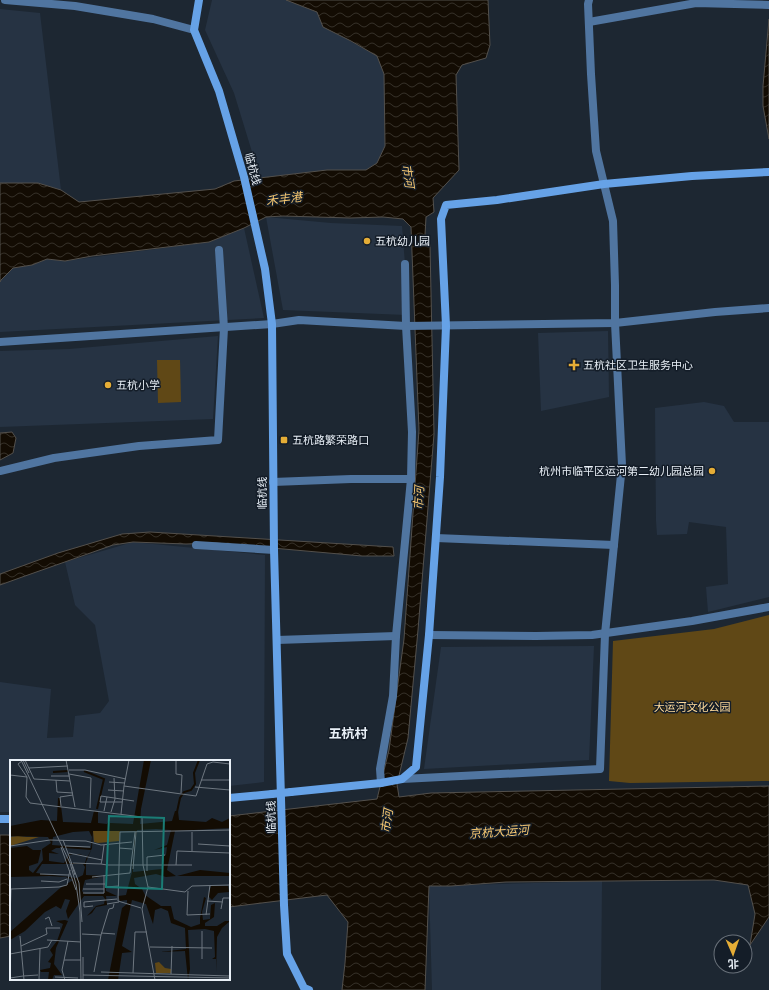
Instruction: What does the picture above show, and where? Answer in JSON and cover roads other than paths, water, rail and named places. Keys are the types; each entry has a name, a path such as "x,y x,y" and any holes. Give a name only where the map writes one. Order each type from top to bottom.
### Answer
{"street":[{"path":"5,0 75,6 153,19 194,30 199,0"},
{"path":"230,798 381,783 402,778 600,769 605,634 622,465 615,323 613,221 596,151 591,74 589,0"},
{"path":"589,22 696,3 769,5"},
{"name":"临杭线","path":"194,30 219,92 244,177 265,269 272,324 274,550 284,905 287,954 304,988 309,990"},
{"path":"402,778 416,767 429,635 440,477 446,326 441,219 446,205 497,200 604,184 692,176 769,172"},
{"path":"0,471 54,458 116,449 218,440 224,328 219,250"},
{"path":"381,783 380,769 393,696 396,636 411,480 412,432 406,326 406,264"},
{"path":"0,342 224,328 299,320 406,326 615,323 715,312 769,308"},
{"path":"273,482 351,479 411,480"},
{"path":"436,538 614,545"},
{"path":"196,545 274,550"},
{"path":"429,635 536,636 605,634 692,622 769,607"},
{"path":"277,640 396,636"}],"water":[{"path":"286,0 488,0 490,45 486,58 462,65 456,75 459,170 433,198 434,212 426,217 425,235 430,245 434,434 408,738 397,784 399,797 431,793 769,786 769,917 753,941 753,934 752,934 755,914 748,885 714,880 506,882 429,886 425,990 342,990 348,922 327,895 230,907 230,816 377,799 389,750 404,639 419,430 411,227 403,219 383,217 266,217 244,228 209,242 92,256 65,261 47,259 32,265 13,268 0,282 0,183 38,183 61,190 79,202 215,189 234,181 327,170 366,170 377,163 385,146 384,74 377,56 323,27 317,12"},
{"path":"769,19 769,139 763,106 763,86"},
{"path":"12,432 16,438 13,453 0,460 0,433"},
{"path":"150,532 393,547 394,556 362,556 216,543 186,544 133,542 113,545 0,585 0,574 58,553 122,534"},
{"path":"0,835 10,835 10,936 0,938"}],"place":[{"name":"五杭幼儿园","path":"367,241"},
{"name":"五杭社区卫生服务中心","path":"574,365"},
{"name":"五杭小学","path":"108,385"},
{"name":"五杭路繁荣路口","path":"284,440"},
{"name":"杭州市临平区运河第二幼儿园总园","path":"712,471"}],"district":[{"name":"五杭村","path":"348,733"}],"water label":[{"name":"市河","path":"408,176"},
{"name":"禾丰港","path":"284,199"},
{"name":"市河","path":"419,498"},
{"name":"市河","path":"387,821"},
{"name":"京杭大运河","path":"499,832"}],"park label":[{"name":"大运河文化公园","path":"692,707"}]}
